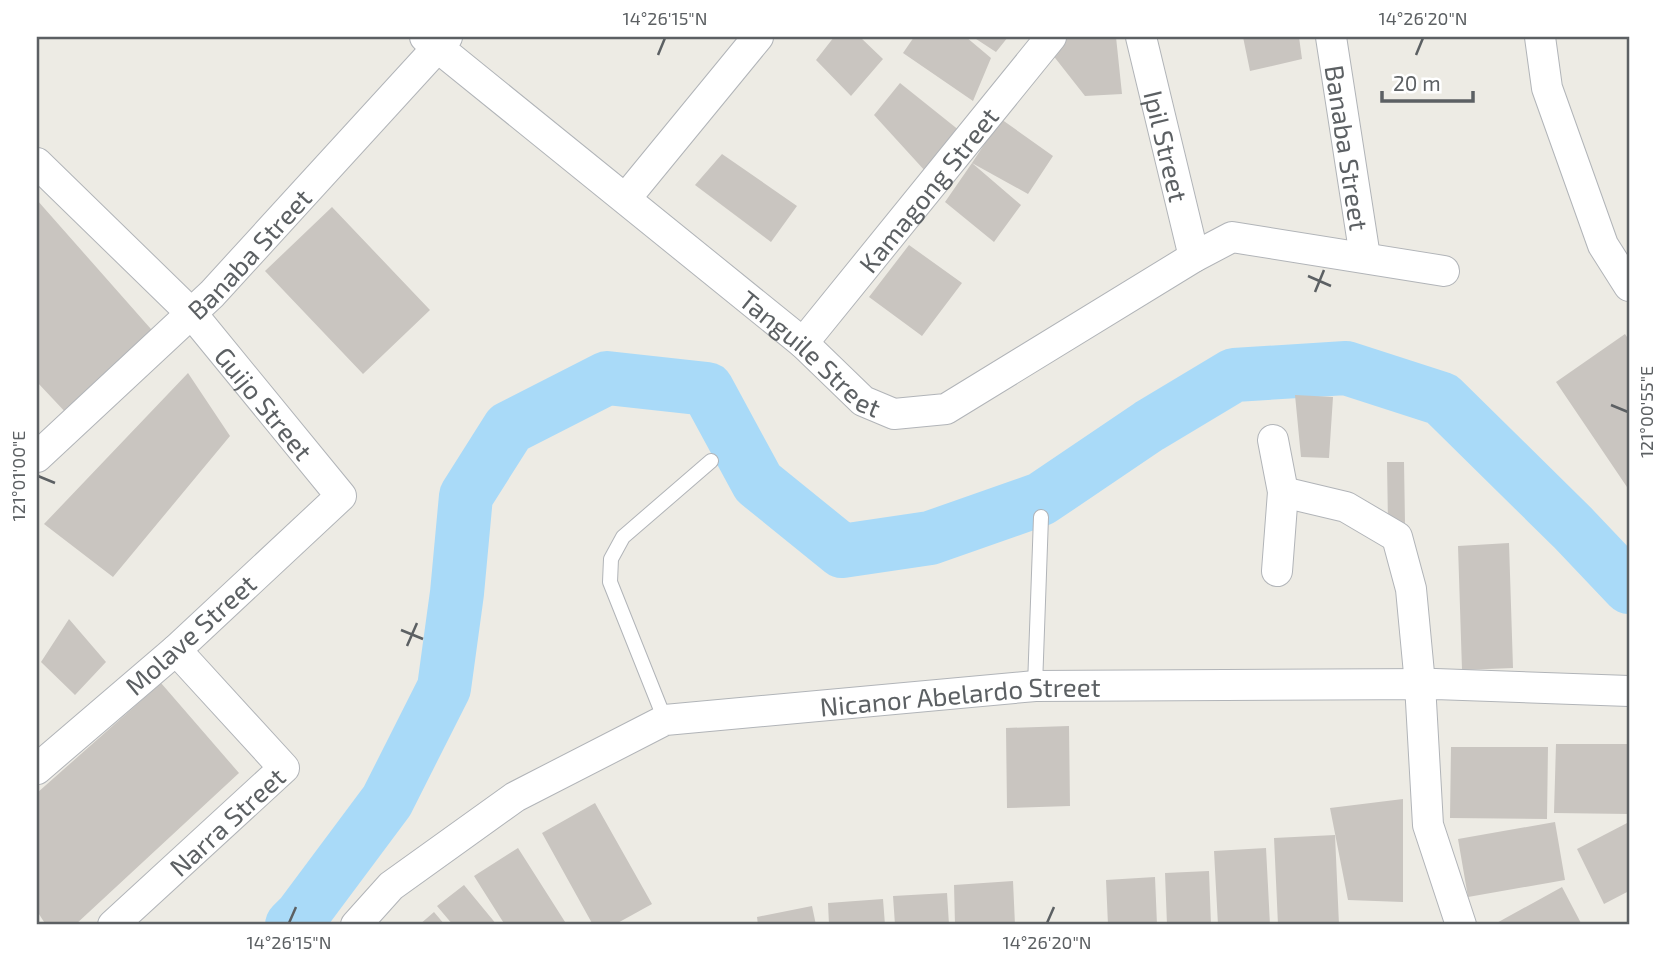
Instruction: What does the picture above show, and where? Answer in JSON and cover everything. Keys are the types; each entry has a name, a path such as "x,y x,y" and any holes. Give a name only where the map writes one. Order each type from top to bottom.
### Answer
{"street":[{"path":"626,198 758,37"},
{"name":"Kamagong Street","path":"803,343 1051,37"},
{"name":"Ipil Street","path":"1141,37 1194,257"},
{"name":"Banaba Street","path":"1331,37 1365,257"},
{"path":"1540,37 1547,88 1603,245 1629,285"},
{"name":"Tanguile Street","path":"437,40 803,343 863,401 894,414 946,409 1194,257 1232,237 1444,271"},
{"name":"Banaba Street","path":"43,439 212,295 437,40"},
{"name":"Guijo Street","path":"37,163 192,314 341,496"},
{"path":"1273,440 1283,492 1277,571"},
{"path":"1283,492 1346,507 1396,537 1411,589 1429,825 1461,925"},
{"name":"Molave Street","path":"37,769 176,650 341,496"},
{"name":"Narra Street","path":"113,925 284,768 176,650"},
{"name":"Nicanor Abelardo Street","path":"356,925 391,886 515,797 665,720 1035,687 1420,684 1629,691"}],"lane":[{"path":"665,720 610,582 611,559 623,537 711,461"},
{"path":"1035,687 1041,517"}],"building":[{"path":"834,37 860,37 883,59 851,96 816,60"},
{"path":"914,37 966,37 991,58 973,101 903,53"},
{"path":"973,37 1008,37 996,52"},
{"path":"1066,37 1116,37 1122,94 1085,96 1052,54"},
{"path":"1243,37 1299,37 1302,59 1250,71"},
{"path":"900,83 960,131 926,172 874,115"},
{"path":"1001,119 1053,156 1028,194 972,163"},
{"path":"722,154 797,206 771,242 695,185"},
{"path":"972,163 1021,205 994,242 945,202"},
{"path":"37,200 158,337 69,416 37,382"},
{"path":"332,207 430,310 363,374 265,271"},
{"path":"909,245 962,283 922,336 869,297"},
{"path":"1625,334 1629,340 1629,490 1556,382"},
{"path":"188,373 230,436 113,577 44,524"},
{"path":"1295,395 1333,397 1329,458 1301,457"},
{"path":"1387,462 1404,462 1405,523 1388,524"},
{"path":"1509,543 1513,668 1462,670 1458,546"},
{"path":"69,619 106,662 75,695 41,662"},
{"path":"161,683 239,773 75,925 46,925 37,911 37,793"},
{"path":"1069,726 1070,806 1007,808 1006,728"},
{"path":"1556,744 1629,744 1629,814 1554,813"},
{"path":"1451,747 1548,747 1547,819 1450,818"},
{"path":"1403,799 1403,902 1348,900 1330,808"},
{"path":"595,803 652,904 614,925 593,925 542,833"},
{"path":"1555,822 1565,880 1468,897 1458,839"},
{"path":"1629,822 1629,891 1604,904 1577,849"},
{"path":"1335,835 1339,925 1278,925 1274,838"},
{"path":"518,848 567,925 505,925 474,876"},
{"path":"1266,848 1270,925 1218,925 1214,851"},
{"path":"1209,871 1211,925 1167,925 1165,873"},
{"path":"1155,877 1157,925 1108,925 1106,880"},
{"path":"1013,881 1015,925 955,925 954,885"},
{"path":"464,885 497,925 453,925 437,906"},
{"path":"1562,887 1582,925 1493,925"},
{"path":"947,893 949,925 895,925 893,896"},
{"path":"883,899 885,925 829,925 828,903"},
{"path":"812,906 816,925 758,925 757,917"},
{"path":"434,912 445,925 419,925"}],"waterway":[{"path":"292,925 387,801 444,688 457,593 466,496 509,428 607,378 707,389 758,483 842,551 930,538 1041,499 1149,426 1234,375 1346,368 1442,399 1629,587"}]}
